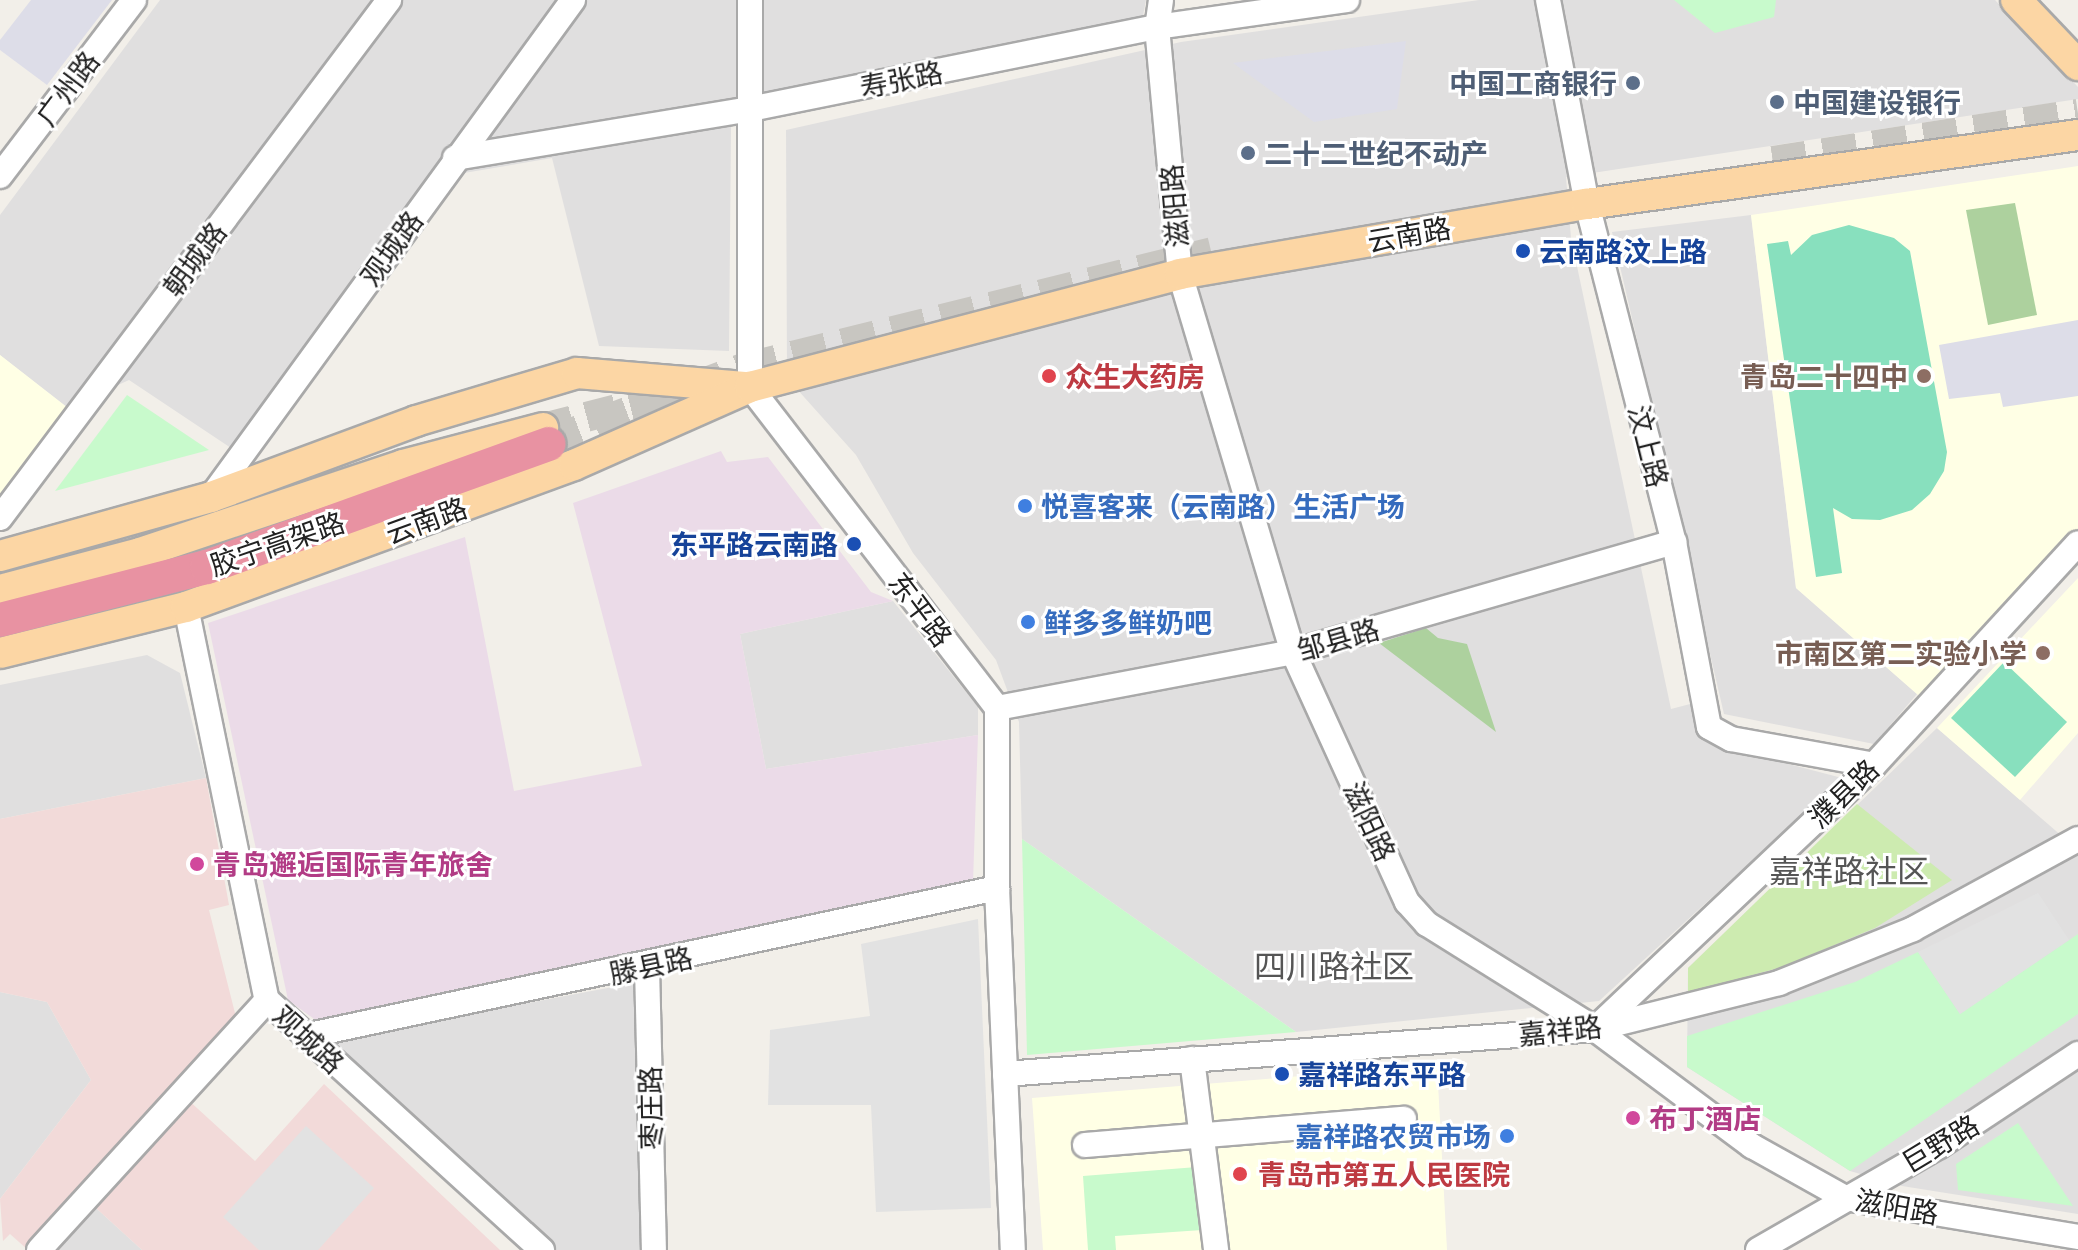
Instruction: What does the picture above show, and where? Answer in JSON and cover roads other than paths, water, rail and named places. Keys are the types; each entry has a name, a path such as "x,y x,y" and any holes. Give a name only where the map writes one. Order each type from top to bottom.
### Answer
{"highway":[{"name":"胶宁高架路","path":"0,620 207,567 545,436"}],"main road":[{"path":"2016,0 2078,65"},
{"name":"云南路","path":"0,653 186,607 574,465 750,387 1180,274 1587,204 2078,135"},
{"name":"云南路","path":"0,556 211,497 416,421 577,373 750,387"},
{"path":"0,590 140,553 403,465 545,436"}],"street":[{"name":"广州路","path":"0,176 134,0"},
{"name":"朝城路","path":"0,518 389,0"},
{"name":"观城路","path":"211,497 573,0"},
{"path":"750,0 750,387"},
{"name":"滋阳路","path":"1161,0 1157,27 1180,274 1293,652 1407,902 1427,924 1595,1029 1752,1146 1845,1198 2078,1237"},
{"name":"寿张路","path":"455,158 750,109 1157,27 1347,0"},
{"name":"汶上路","path":"1548,0 1587,204 1674,542 1709,727 1731,739 1874,765"},
{"name":"东平路","path":"750,387 997,708"},
{"name":"邹县路","path":"997,708 1293,652 1674,542"},
{"name":"濮县路","path":"1595,1029 1874,765 2078,543"},
{"name":"观城路","path":"186,607 267,1000 542,1250"},
{"path":"997,708 997,888 1013,1250"},
{"name":"嘉祥路","path":"1005,1074 1595,1029 1779,983 1913,929 2078,839"},
{"name":"滕县路","path":"305,1036 647,967 997,888"},
{"name":"枣庄路","path":"647,967 654,1250"},
{"path":"39,1250 267,1000"},
{"name":"巨野路","path":"1758,1250 1939,1146 2078,1054"},
{"path":"1192,1059 1216,1250"},
{"path":"1085,1145 1201,1138 1404,1119"}],"tunnel":[{"path":"1773,163 2078,116"},
{"path":"548,444 744,370 1212,254"},
{"path":"543,428 683,392"}],"place":[{"name":"中国工商银行","path":"1633,83"},
{"name":"中国建设银行","path":"1777,102"},
{"name":"二十二世纪不动产","path":"1248,153"},
{"name":"云南路汶上路","path":"1523,251"},
{"name":"众生大药房","path":"1049,376"},
{"name":"青岛二十四中","path":"1924,376"},
{"name":"悦喜客来（云南路）生活广场","path":"1025,506"},
{"name":"东平路云南路","path":"854,544"},
{"name":"鲜多多鲜奶吧","path":"1028,622"},
{"name":"市南区第二实验小学","path":"2043,653"},
{"name":"青岛邂逅国际青年旅舍","path":"197,864"},
{"name":"嘉祥路东平路","path":"1282,1074"},
{"name":"布丁酒店","path":"1633,1118"},
{"name":"嘉祥路农贸市场","path":"1507,1136"},
{"name":"青岛市第五人民医院","path":"1240,1174"}],"district":[{"name":"嘉祥路社区","path":"1849,871"},
{"name":"四川路社区","path":"1334,966"}]}
